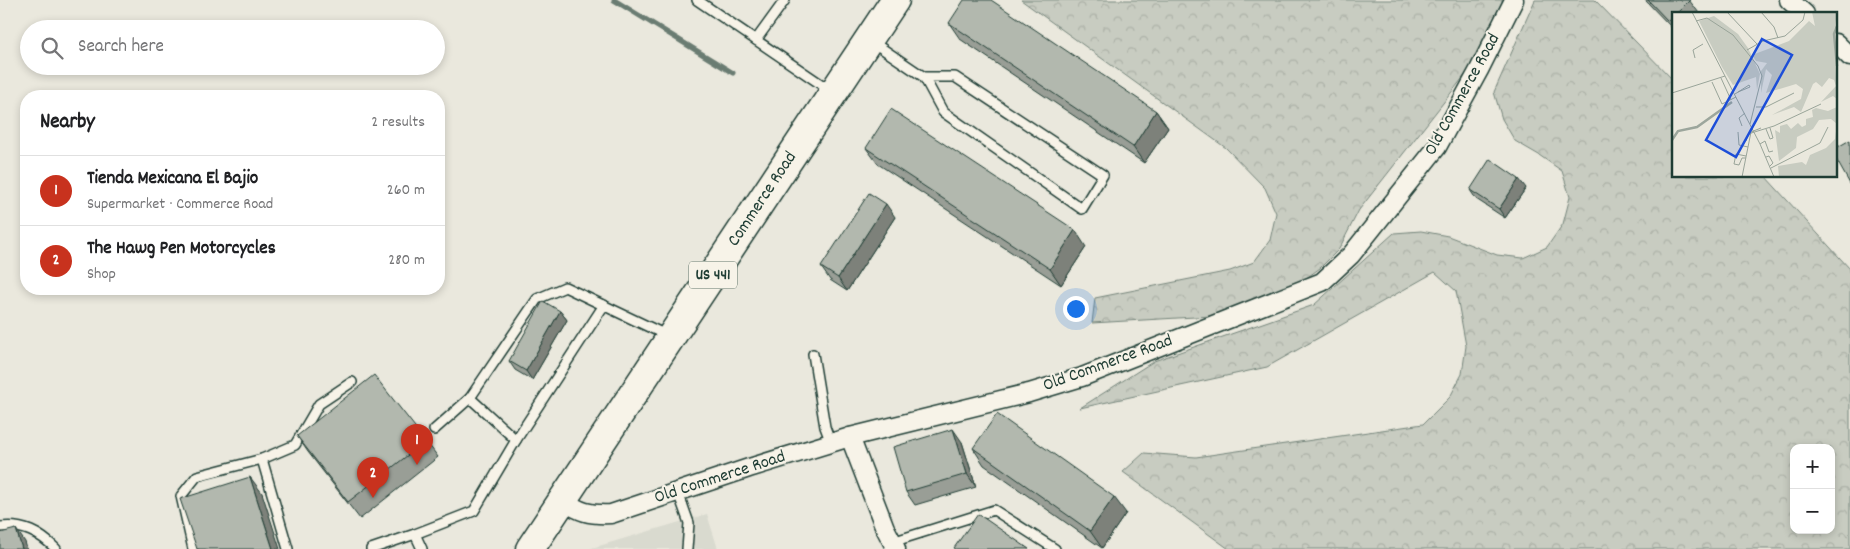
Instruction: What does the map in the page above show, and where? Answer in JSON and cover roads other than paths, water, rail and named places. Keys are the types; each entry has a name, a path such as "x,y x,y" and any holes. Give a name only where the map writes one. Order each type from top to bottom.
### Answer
{"highway":[{"name":"Commerce Road","path":"530,549 895,0"}],"street":[{"name":"Old Commerce Road","path":"562,500 578,510 593,514 611,514 850,437 1082,377 1322,282 1351,255 1437,147 1514,0"},
{"path":"1789,0 1803,12"},
{"path":"1838,45 1850,57"},
{"path":"850,437 894,546"}],"lane":[{"path":"697,0 834,92"},
{"path":"756,40 785,0"},
{"path":"869,39 924,77 943,112 1082,209 1103,175 956,77 924,77"},
{"path":"434,430 470,398 537,299 566,287 671,337"},
{"path":"371,549 474,511 516,440 604,305"},
{"path":"813,354 825,427 831,443"},
{"path":"193,549 181,496 197,476 262,459 295,445 319,404 352,382"},
{"path":"470,398 516,440"},
{"path":"262,459 288,549"},
{"path":"678,492 689,523 685,549"},
{"path":"894,546 994,510 1055,549"},
{"path":"0,527 14,525 40,534 56,549"},
{"path":"415,534 422,549"}],"waterway":[{"path":"614,0 733,73"}],"place":[{"name":"Tienda Mexicana El Bajio","path":"417,465"},
{"name":"The Hawg Pen Motorcycles","path":"373,498"}]}
